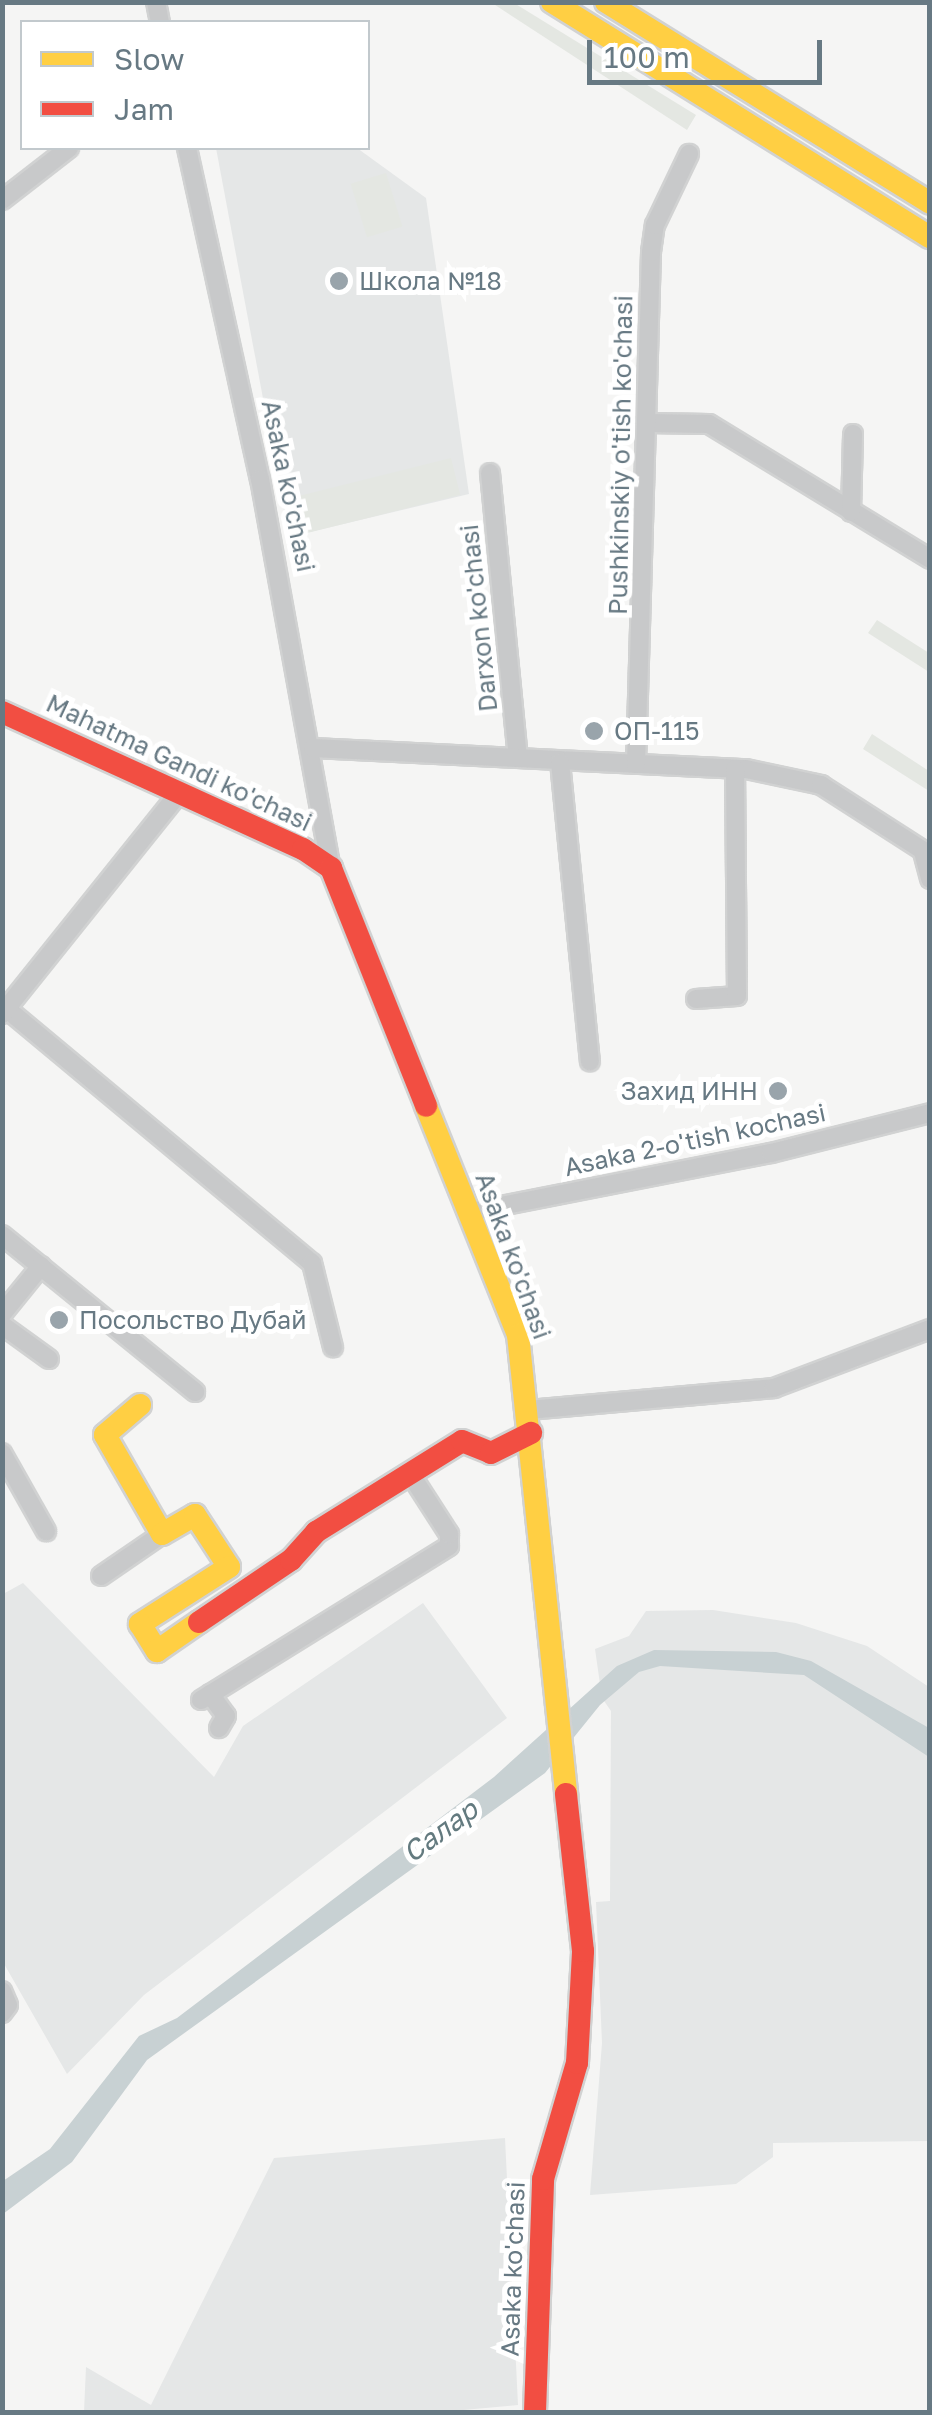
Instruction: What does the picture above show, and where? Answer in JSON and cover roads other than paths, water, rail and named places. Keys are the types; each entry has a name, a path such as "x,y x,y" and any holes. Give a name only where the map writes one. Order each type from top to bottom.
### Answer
{"street":[{"path":"552,2 930,237"},
{"path":"606,2 930,202"},
{"path":"2,200 67,150"},
{"name":"Asaka ko'chasi","path":"186,150 313,748 331,868 518,1336 530,1422 558,1762 581,1924 582,2019 577,2063 543,2179 535,2412"},
{"name":"Pushkinskiy o'tish ko'chasi","path":"636,764 651,252 655,225 688,154"},
{"path":"646,422 710,424 930,558"},
{"path":"852,434 852,512"},
{"name":"Darxon ko'chasi","path":"490,473 518,758"},
{"name":"Mahatma Gandi ko'chasi","path":"2,712 304,849 331,868"},
{"path":"313,748 735,769 821,785 926,853 930,880"},
{"path":"560,762 590,1061"},
{"path":"696,1000 737,996 735,769"},
{"path":"178,794 5,1012 312,1263 333,1347"},
{"name":"Asaka 2-o'tish kochasi","path":"470,1212 771,1153 930,1113"},
{"path":"2,1235 195,1392"},
{"path":"2,1314 41,1266"},
{"path":"2,1325 48,1359"},
{"path":"229,1567 140,1627 159,1650 291,1560 316,1532 462,1442 491,1454 530,1422 774,1388 930,1329"},
{"path":"140,1405 104,1435 162,1534"},
{"path":"2,1452 46,1531"},
{"path":"218,1728 226,1716 205,1697 449,1546 449,1534 410,1475"},
{"path":"101,1576 195,1515 244,1590"},
{"path":"2,1992 4,2012"}],"water":[{"name":"Салар","path":"654,1650 776,1652 811,1661 929,1728 929,1757 804,1675 660,1666 639,1672 600,1705 545,1773 147,2060 72,2162 3,2214 3,2181 50,2149 139,2036 177,2018 494,1777 617,1666"}],"place":[{"name":"Школа №18","path":"339,281"},
{"name":"ОП-115","path":"594,731"},
{"name":"Захид ИНН","path":"778,1091"},
{"name":"Посольство Дубай","path":"59,1320"}]}
